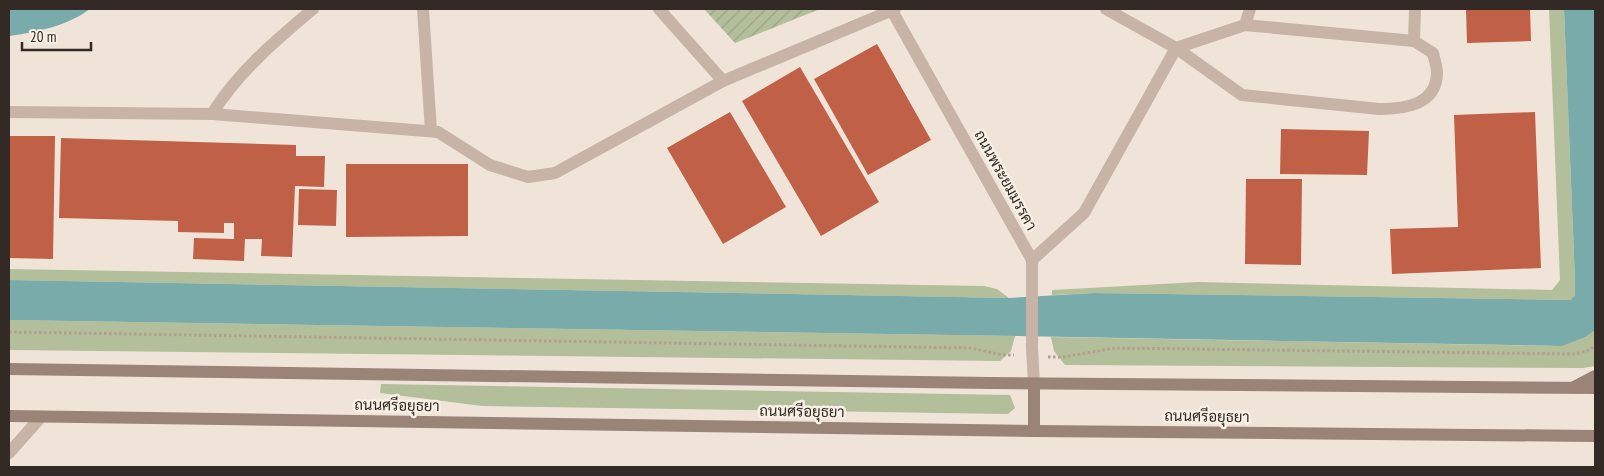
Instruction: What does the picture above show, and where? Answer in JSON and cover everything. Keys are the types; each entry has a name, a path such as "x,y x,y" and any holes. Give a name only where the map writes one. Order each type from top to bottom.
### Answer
{"main road":[{"name":"ถนนศรีอยุธยา","path":"9,369 1034,384 1595,388"},
{"path":"1572,388 1595,376"},
{"path":"1034,384 1034,431"},
{"name":"ถนนศรีอยุธยา","path":"9,416 1034,431 1595,436"}],"street":[{"path":"212,114 222,98 249,66 313,9"},
{"path":"423,9 431,131"},
{"path":"659,9 723,81"},
{"path":"9,112 212,114 431,131 438,132 490,165 528,177 555,173 723,81 893,9"},
{"name":"ถนนพระยมมรรคา","path":"893,9 1032,260"},
{"path":"1034,384 1031,308 1032,260 1084,213 1176,48 1246,25 1414,41 1433,53 1437,71 1436,84 1428,96 1410,106 1395,108 1242,95 1176,48 1106,9"},
{"path":"1246,25 1250,9"},
{"path":"1414,41 1415,9"},
{"path":"9,453 41,417"}],"path":[{"path":"9,332 970,348 1003,355"},
{"path":"1063,357 1114,348 1574,354 1587,351 1595,346"}],"green space":[{"path":"704,9 820,9 735,43"},
{"path":"1549,9 1564,9 1575,282 1575,295 1570,300 1094,293 1052,295 1052,290 1198,282 1552,290 1560,280"},
{"path":"9,269 984,286 997,289 1009,298 9,280"},
{"path":"9,320 1015,336 1011,351 1000,361 9,350"},
{"path":"1595,330 1595,366 1583,368 1065,365 1054,351 1051,337 1561,346 1586,337"},
{"path":"381,384 1010,395 1015,408 1008,414 482,406 380,393"}],"water":[{"path":"9,9 90,9 62,24 9,36"},
{"path":"1564,9 1595,9 1595,330 1586,337 1562,346 9,320 9,280 1009,298 1094,293 1570,300 1575,295 1575,281"}],"building":[{"path":"1466,9 1530,9 1531,41 1467,43"},
{"path":"877,44 931,140 868,175 814,79"},
{"path":"800,67 879,202 821,236 742,101"},
{"path":"730,112 786,207 723,244 667,148"},
{"path":"1535,112 1541,268 1392,274 1390,229 1458,227 1454,115"},
{"path":"1281,129 1369,131 1367,175 1280,174"},
{"path":"9,136 55,136 53,259 9,258"},
{"path":"61,138 296,145 296,156 325,156 324,187 295,186 292,257 261,256 262,239 245,239 244,261 193,259 194,238 234,239 234,223 224,223 224,233 178,232 178,221 59,218"},
{"path":"346,164 468,164 468,236 346,237"},
{"path":"1246,179 1302,179 1301,265 1245,264"},
{"path":"299,189 337,190 336,226 298,225"}]}
